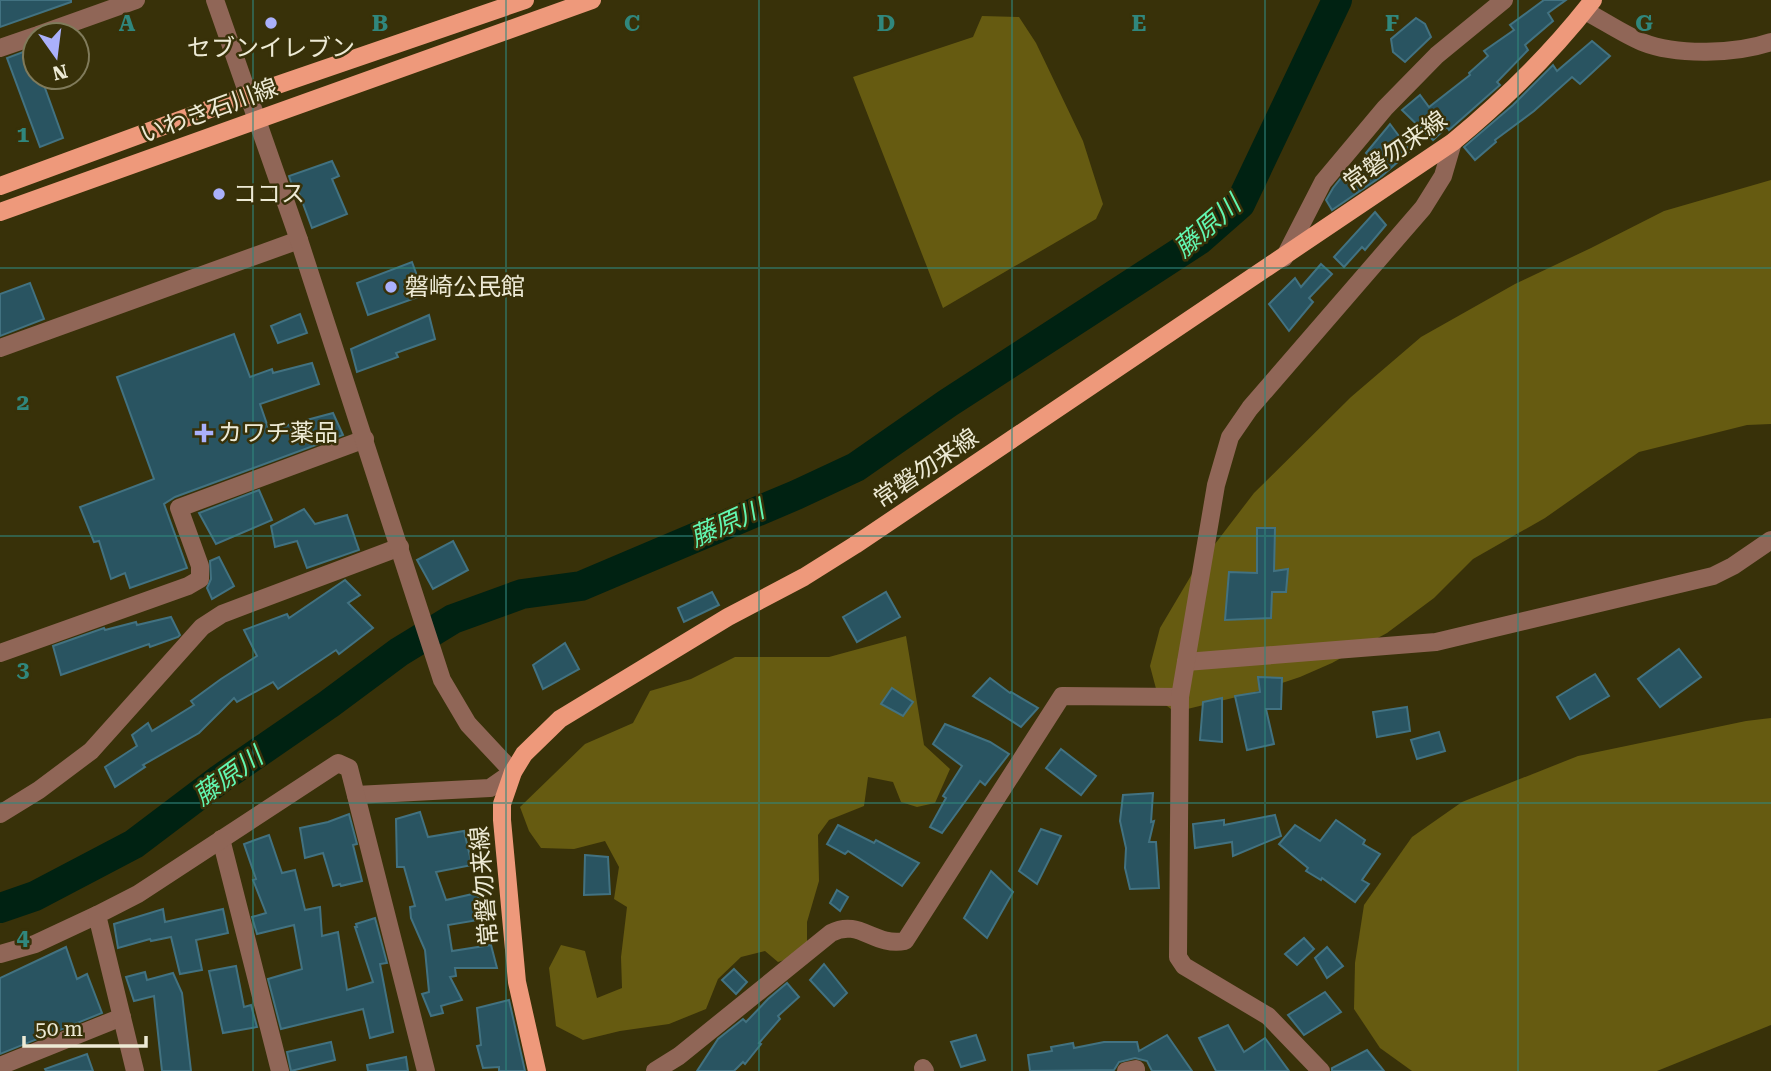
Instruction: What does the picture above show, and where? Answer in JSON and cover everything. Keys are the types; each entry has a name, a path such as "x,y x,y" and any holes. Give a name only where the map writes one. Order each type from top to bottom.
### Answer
{"main road":[{"name":"いわき石川線","path":"0,186 248,95 525,0"},
{"name":"いわき石川線","path":"0,212 592,0"},
{"name":"常磐勿来線","path":"537,1071 517,982 502,820 502,804 513,772 524,754 560,719 728,617 804,577 855,545 1453,142 1537,66 1589,5"}],"street":[{"path":"76,21 136,0"},
{"path":"215,0 299,240 401,547 442,680 468,724 513,772 490,788 356,795"},
{"path":"1284,258 1323,182 1385,108 1437,55 1504,0"},
{"path":"1589,5 1643,42 1678,51 1728,51 1771,42"},
{"path":"0,48 21,40"},
{"path":"1321,1071 1268,1016 1184,966 1178,957 1180,697 1216,485 1230,437 1250,408 1423,208 1443,176 1453,142"},
{"path":"0,348 299,240"},
{"path":"0,653 188,586 200,579 200,566 179,508 365,439"},
{"path":"1185,662 1436,642 1713,576 1771,540"},
{"path":"0,814 39,790 91,751 202,627 222,614 401,547"},
{"path":"655,1071 679,1056 841,927 851,928 891,944 905,940 1062,696 1180,697"},
{"path":"0,954 35,943 138,894 338,763 349,768 426,1071"},
{"path":"221,839 280,1071"},
{"path":"97,915 135,1071"},
{"path":"0,1066 122,1017"},
{"path":"1126,1071 1136,1071"}],"shaded area":[{"path":"982,16 1019,17 1036,43 1083,141 1103,204 1096,219 943,308 853,77 973,37"},
{"path":"1771,180 1771,424 1747,425 1639,452 1545,518 1473,559 1434,598 1387,633 1332,663 1249,694 1175,712 1159,700 1150,666 1160,628 1192,574 1254,493 1351,397 1421,337 1515,284 1664,211"},
{"path":"906,636 924,745 950,769 935,803 917,807 901,802 893,782 868,777 864,806 829,820 818,835 819,881 807,922 807,953 778,962 765,951 741,957 718,979 706,1009 669,1024 583,1040 556,1026 549,968 561,945 585,951 597,998 622,988 621,957 627,907 614,899 619,867 605,841 574,849 541,848 529,831 520,807 585,744 633,723 650,691 691,679 735,657 829,657"},
{"path":"1771,718 1771,1025 1657,1071 1412,1071 1380,1048 1354,1009 1355,963 1364,905 1412,837 1462,802 1578,756"}],"building":[{"path":"0,0 71,0 71,2 0,27"},
{"path":"1544,0 1566,0 1548,13 1553,21 1525,45 1528,50 1497,82 1500,85 1449,130 1447,127 1433,140 1402,110 1420,95 1429,107 1470,75 1469,73 1488,56 1484,51 1514,30 1510,25"},
{"path":"1416,18 1425,24 1431,37 1405,62 1393,52 1391,39"},
{"path":"1592,41 1610,56 1580,84 1572,77 1534,111 1495,140 1496,142 1475,160 1464,147 1513,105 1553,65 1557,71"},
{"path":"21,53 21,91 46,91 63,138 40,147 7,58"},
{"path":"1390,124 1410,151 1382,176 1332,210 1326,200 1333,188 1341,178 1370,157 1366,153"},
{"path":"332,161 339,176 332,179 347,214 312,228 299,193 295,194 289,176"},
{"path":"1375,212 1386,225 1365,250 1362,247 1344,267 1334,257"},
{"path":"412,262 424,295 368,315 357,283"},
{"path":"1321,264 1332,274 1309,298 1313,302 1289,331 1269,304 1295,278 1301,287"},
{"path":"30,283 44,319 0,336 0,294"},
{"path":"300,314 307,333 278,343 271,326"},
{"path":"429,315 435,339 396,353 398,357 357,372 351,349"},
{"name":"カワチ薬品","path":"234,334 250,377 272,369 273,373 312,363 319,384 260,404 269,430 333,413 343,435 175,497 164,504 187,568 130,588 125,573 111,579 99,541 94,542 80,507 154,479 117,377"},
{"path":"259,490 272,520 216,544 199,513"},
{"path":"304,509 315,524 347,515 359,550 307,568 297,541 275,547 271,526"},
{"path":"1257,528 1275,528 1274,571 1288,569 1286,592 1272,592 1271,618 1225,620 1229,572 1257,573"},
{"path":"453,541 468,570 433,589 417,560"},
{"path":"219,557 234,586 212,599 207,588 211,579 210,561"},
{"path":"345,580 360,595 348,603 373,628 339,654 336,650 278,689 273,682 237,702 234,698 199,733 143,765 145,767 115,787 105,767 137,746 132,735 148,723 152,731 194,705 191,701 257,656 244,630 287,614 289,618"},
{"path":"712,592 719,605 684,622 678,608"},
{"path":"886,592 900,617 857,642 843,617"},
{"path":"171,617 180,635 178,637 150,647 149,644 61,675 53,646 104,628 105,630 136,622 137,625"},
{"path":"565,643 579,669 543,689 533,665"},
{"path":"1679,649 1701,677 1660,707 1638,679"},
{"path":"1595,674 1609,696 1570,719 1557,697"},
{"path":"1258,677 1282,678 1281,709 1266,709 1274,744 1247,750 1235,696 1260,692"},
{"path":"990,678 1010,693 1038,708 1021,727 973,696"},
{"path":"892,688 913,702 903,716 881,704"},
{"path":"1222,698 1222,742 1200,740 1203,702"},
{"path":"1407,707 1410,731 1377,737 1373,712"},
{"path":"945,724 990,742 1009,754 985,785 980,781 942,833 930,827 946,798 943,796 962,766 933,744"},
{"path":"1439,732 1445,751 1417,759 1411,740"},
{"path":"1061,749 1096,776 1081,795 1046,768"},
{"path":"1153,793 1151,822 1154,821 1149,842 1156,842 1159,888 1130,889 1120,821 1123,795"},
{"path":"420,812 428,837 464,831 472,865 436,872 446,900 477,893 484,919 448,925 452,951 491,945 497,968 455,968 456,976 450,977 462,1000 441,1006 443,1013 431,1016 422,994 429,992 425,950 411,918 410,907 415,906 404,867 397,867 396,819"},
{"path":"349,814 357,844 353,845 362,881 333,886 323,853 305,858 300,828"},
{"path":"1275,815 1281,836 1233,856 1232,842 1195,848 1193,824 1224,820 1224,825"},
{"path":"1336,820 1365,840 1363,844 1380,854 1362,880 1369,884 1355,902 1322,878 1321,880 1306,871 1308,868 1279,844 1295,825 1320,841"},
{"path":"838,825 874,843 876,840 919,863 902,886 848,851 845,854 827,844"},
{"path":"1041,829 1061,836 1037,884 1019,871"},
{"path":"269,835 282,873 295,870 305,910 320,907 322,936 338,932 347,990 373,982 355,927 356,924 375,918 387,963 380,964 393,1032 370,1038 363,1009 281,1029 268,979 302,969 294,925 257,934 252,917 266,913 253,880 256,879 244,844"},
{"path":"585,855 608,857 610,894 584,895"},
{"path":"991,871 1013,892 987,938 964,918"},
{"path":"837,890 848,897 840,911 830,903"},
{"path":"163,909 165,922 223,909 228,933 196,940 202,970 180,974 171,937 150,939 118,948 114,924"},
{"path":"1304,938 1314,949 1297,965 1285,954"},
{"path":"66,947 77,979 87,974 102,1013 0,1054 0,978"},
{"path":"1327,947 1343,966 1327,978 1315,958"},
{"path":"824,964 847,993 834,1006 810,980"},
{"path":"236,966 244,1007 251,1005 257,1027 223,1033 209,971"},
{"path":"734,969 747,982 736,994 722,980"},
{"path":"145,972 147,980 173,973 182,993 191,1071 162,1071 154,996 134,1001 126,977"},
{"path":"787,983 799,997 778,1016 780,1019 745,1064 743,1062 734,1071 697,1071 718,1039 743,1019 746,1022"},
{"path":"1325,992 1341,1012 1304,1035 1288,1015"},
{"path":"509,1000 525,1071 499,1071 499,1067 483,1068 477,1046 481,1045 477,1008"},
{"path":"1228,1025 1244,1052 1265,1038 1289,1071 1216,1071 1199,1038"},
{"path":"976,1035 985,1060 961,1067 951,1042"},
{"path":"1167,1035 1192,1071 1152,1071 1147,1061 1135,1058 1119,1062 1114,1070 1030,1071 1028,1055 1052,1051 1051,1047 1073,1043 1074,1048 1104,1042 1137,1042 1139,1051"},
{"path":"331,1042 335,1060 291,1071 287,1052"},
{"path":"1367,1050 1384,1071 1332,1071 1332,1068"},
{"path":"87,1054 93,1071 45,1069"},
{"path":"406,1057 408,1071 368,1071 367,1065"}],"waterway":[{"name":"藤原川","path":"0,908 35,896 134,844 220,779 399,652 453,619 522,594 581,586 856,467 948,403 1199,240 1240,204 1337,0"}],"place":[{"name":"セブンイレブン","path":"271,23"},
{"name":"ココス","path":"219,194"},
{"name":"磐崎公民館","path":"391,287"},
{"name":"カワチ薬品","path":"204,433"}]}
